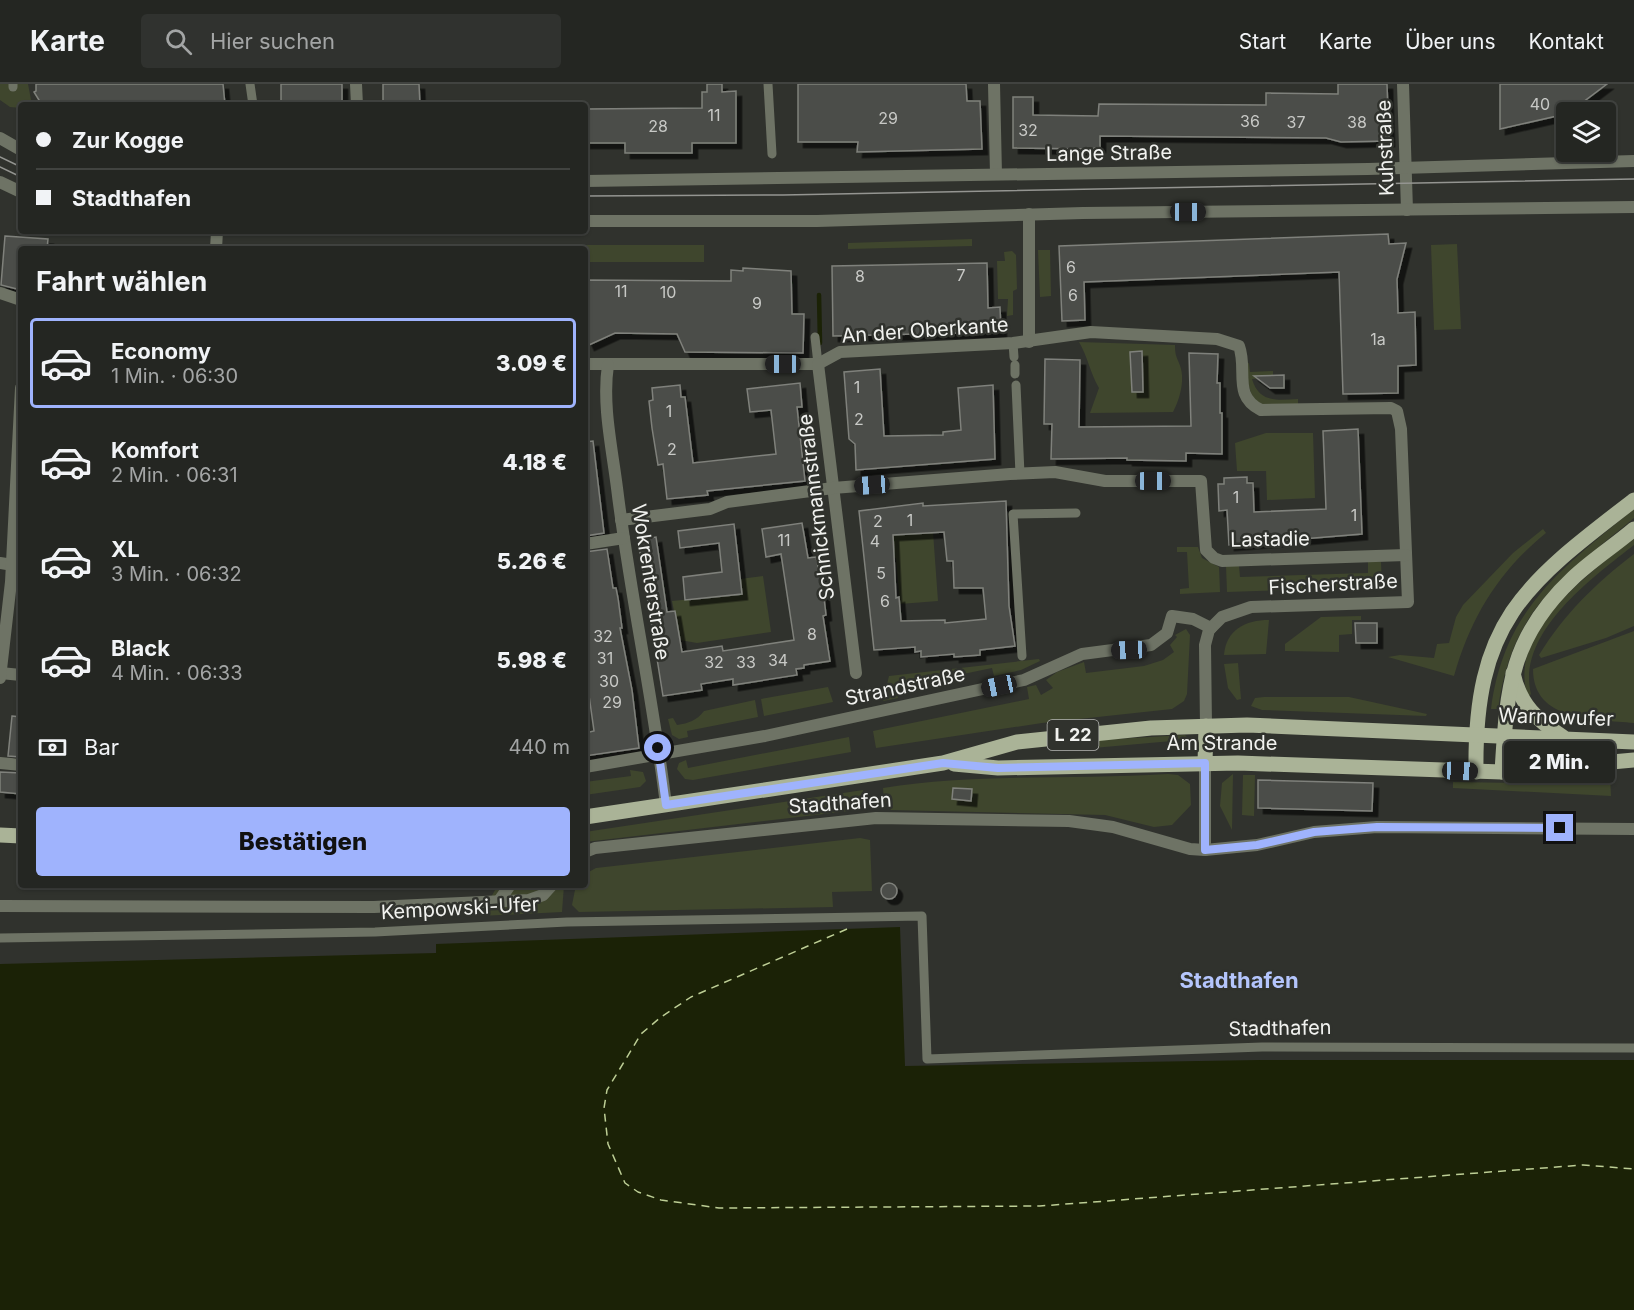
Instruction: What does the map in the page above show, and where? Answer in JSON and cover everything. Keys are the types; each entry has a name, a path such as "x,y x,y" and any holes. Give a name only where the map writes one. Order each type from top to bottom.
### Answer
{"main road":[{"path":"1476,772 1475,735 1478,705 1501,629 1520,599 1563,555 1634,500"},
{"path":"1502,772 1504,736 1513,670 1530,631 1552,599 1599,555 1634,529"},
{"path":"1513,670 1519,694 1527,709 1563,737"},
{"path":"1205,763 1206,726"},
{"name":"Am Strande","path":"588,817 943,763 1017,742 1151,728 1206,726 1475,735"},
{"name":"Warnowufer","path":"1475,735 1563,737 1634,742"},
{"name":"L 22","path":"1502,772 1634,760"},
{"name":"Am Strande","path":"943,763 998,768 1205,763 1502,772"},
{"path":"0,835 18,836"}],"street":[{"path":"250,84 253,102"},
{"path":"356,84 357,102"},
{"path":"768,84 772,154"},
{"path":"994,84 996,174"},
{"name":"Kuhstraße","path":"1402,84 1407,210"},
{"path":"0,138 18,148"},
{"path":"0,145 18,149"},
{"name":"Lange Straße","path":"588,181 1406,168 1634,161"},
{"path":"0,182 18,191"},
{"path":"588,221 817,221 1029,214 1634,207"},
{"path":"1029,214 1029,342"},
{"path":"0,293 18,299"},
{"name":"An der Oberkante","path":"588,364 818,364 840,352 1029,342 1091,332 1232,343 1239,346 1243,391 1254,407 1271,412 1391,408 1397,411"},
{"name":"Schnickmannstraße","path":"815,337 856,673"},
{"path":"1013,343 1015,366"},
{"name":"Wokrenterstraße","path":"608,364 608,403 621,520 666,805"},
{"path":"621,520 710,509 727,502 833,488 1020,474 1016,385"},
{"name":"Fischerstraße","path":"1211,628 1226,614 1251,607 1408,602 1401,421 1397,411"},
{"path":"0,678 6,564 18,423"},
{"name":"Lastadie","path":"1020,474 1055,472 1105,481 1201,482 1206,550 1214,558 1239,561 1406,555"},
{"path":"1022,656 1012,514 1076,513"},
{"path":"588,544 624,538"},
{"name":"Strandstraße","path":"588,767 860,716 1024,680 1082,654 1152,645 1160,641 1167,633 1172,616 1193,619 1211,628"},
{"path":"1206,726 1205,645 1211,628"},
{"path":"0,673 18,675"},
{"path":"0,763 18,765"},
{"path":"1205,763 1205,850"},
{"name":"Stadthafen","path":"588,851 595,848 876,818 1069,821 1113,827 1190,849 1205,850 1257,845 1314,832 1377,827 1634,829"},
{"name":"Kempowski-Ufer","path":"499,901 508,888"},
{"name":"Kempowski-Ufer","path":"0,906 374,907 530,900 543,895 549,888"},
{"name":"Kempowski-Ufer","path":"0,938 340,933 567,922 922,916 927,1059"},
{"name":"Stadthafen","path":"927,1059 1262,1047 1634,1048"}],"shaded area":[{"path":"0,84 28,84 31,102 18,102 18,108 10,107 0,100"},
{"path":"972,239 972,246 848,249 848,243"},
{"path":"1457,244 1461,329 1434,330 1431,245"},
{"path":"704,245 704,262 588,262 588,246 575,246"},
{"path":"1038,250 1050,250 1051,296 1040,297"},
{"path":"1012,251 1016,255 1017,289 1013,291 1013,315 1007,316 1008,299 998,299 997,261 1005,261 1004,252"},
{"path":"1079,342 1175,345 1182,382 1180,395 1173,412 1090,413 1099,388"},
{"path":"1249,363 1250,372 1273,371 1273,375 1262,375 1261,378 1252,379 1259,392 1270,398 1298,399 1298,405 1273,405 1258,402 1250,390 1246,364"},
{"path":"1266,433 1313,433 1315,498 1267,500 1266,471 1237,471 1235,443"},
{"path":"1634,509 1634,518 1563,578 1528,620 1515,645 1505,674 1498,709 1491,709 1498,674 1509,644 1523,618 1540,594 1583,551"},
{"path":"1543,529 1546,533 1514,564 1488,597 1469,634 1454,676 1388,657 1400,655 1434,658 1437,644 1449,643 1456,617 1463,605 1513,553"},
{"path":"887,530 897,535 933,532 938,601 900,604 896,558 893,558"},
{"path":"1634,538 1634,545 1579,591 1546,629 1535,650 1529,671 1531,694 1528,697 1524,673 1529,650 1540,628 1575,587"},
{"path":"1177,547 1198,547 1202,558 1219,567 1220,592 1180,594 1180,589 1189,588 1187,552 1177,552"},
{"path":"1634,554 1634,626 1606,638 1541,658 1539,655 1570,613 1607,576"},
{"path":"1368,561 1381,562 1382,587 1227,592 1226,566 1239,566 1240,577 1368,573"},
{"path":"763,576 771,632 697,643 680,640 672,601 742,594 740,579"},
{"path":"1361,616 1361,620 1352,620 1352,634 1339,635 1339,652 1285,651 1285,644 1321,617"},
{"path":"1269,620 1266,654 1224,655 1228,639 1238,628 1252,622"},
{"path":"1186,629 1190,635 1187,694 1184,701 1172,709 1042,723 876,748 873,731 1029,699 1027,687 1036,685 1041,695 1053,688 1046,680 1057,672 1084,662 1086,673 1144,666 1163,660 1174,652 1170,645 1177,637 1175,635"},
{"path":"1634,631 1634,723 1569,714 1543,699 1536,686 1533,669"},
{"path":"1039,659 1040,661 1021,670 994,676 992,668 896,688 898,698 883,701 889,676"},
{"path":"1238,663 1241,699 1237,700 1228,688 1224,664"},
{"path":"828,687 833,702 764,716 761,699"},
{"path":"1349,697 1427,714 1426,716 1262,710 1251,706 1255,698"},
{"path":"755,700 758,717 687,731 688,737 679,739 672,735 668,719 673,718 677,725 695,719 704,711"},
{"path":"1185,735 1187,737 1172,741 1082,749 1081,741"},
{"path":"849,737 851,752 693,780 685,779 677,769 679,763 686,760 688,768"},
{"path":"1515,744 1615,749 1615,755 1549,762 1523,761 1512,751"},
{"path":"630,770 643,772 646,781 640,787 588,795 588,782 631,776"},
{"path":"1233,774 1232,830 1220,806 1222,783"},
{"path":"1178,775 1190,784 1191,805 1172,825 1154,827 1105,815 891,810 884,801 883,788 954,780"},
{"path":"1243,775 1255,775 1254,816 1242,815"},
{"path":"1610,775 1611,796 1453,788 1453,782 1517,783"},
{"path":"863,790 865,797 863,806 858,810 588,842 588,832"},
{"path":"860,838 870,840 872,891 832,892 833,907 579,912 572,905 575,888 588,888 588,872 596,868"},
{"path":"496,888 564,888 562,912 480,916"},
{"path":"900,927 905,1066 1260,1060 1634,1060 1634,1310 0,1310 0,964 436,953 436,944"}],"building":[{"path":"36,84 223,84 225,102 40,102 34,92"},
{"path":"281,84 342,84 342,102 281,102"},
{"path":"383,84 419,84 420,102 383,102"},
{"path":"707,84 722,84 722,92 736,91 736,143 692,143 692,153 625,153 625,143 588,143 588,109 702,108 702,92 707,92"},
{"path":"798,84 966,84 967,101 980,101 982,149 857,152 858,142 798,142"},
{"path":"1338,84 1387,84 1389,141 1341,142 1326,138 1100,136 1100,147 1091,149 1013,148 1013,97 1033,97 1033,115 1098,116 1099,104 1266,105 1266,93 1338,94"},
{"path":"1500,84 1607,84 1583,102 1556,102 1556,116 1500,129"},
{"path":"1388,234 1389,244 1406,243 1397,279 1398,313 1415,312 1416,365 1398,366 1398,393 1343,394 1339,272 1084,282 1085,320 1062,321 1059,246"},
{"path":"5,236 48,239 47,246 18,246 18,289 1,285"},
{"path":"987,263 988,308 1000,307 1001,332 833,336 832,266"},
{"path":"743,268 791,271 792,314 804,314 803,353 685,352 677,334 615,333 589,345 588,280 731,281 731,270 743,271"},
{"path":"1142,351 1143,392 1132,392 1130,352"},
{"path":"1189,353 1218,354 1217,383 1220,383 1222,454 1186,453 1186,461 1127,460 1127,458 1051,459 1052,424 1044,424 1045,359 1080,360 1079,427 1191,426"},
{"path":"880,369 884,436 943,435 943,432 961,430 958,388 993,385 995,459 856,470 855,444 849,439 844,372"},
{"path":"1284,375 1284,388 1270,388 1254,376"},
{"path":"800,383 802,407 797,407 805,481 707,491 708,495 667,499 663,464 658,465 652,428 649,401 653,400 652,388 680,385 681,397 685,397 693,463 776,454 771,410 750,412 747,389"},
{"path":"1358,429 1362,534 1229,545 1227,510 1219,511 1218,484 1224,484 1224,478 1247,477 1247,483 1253,483 1254,512 1326,509 1323,431"},
{"path":"593,441 604,533 588,536 588,442"},
{"path":"1006,501 1009,606 1015,646 980,650 980,655 954,657 954,654 921,657 921,651 915,652 915,647 874,650 859,511 923,503 923,506","holes":["944,532 947,561 953,561 954,588 983,588 986,619 945,623 945,620 901,621 899,597 896,598 893,535"]},
{"path":"802,523 808,558 816,557 823,589 826,615 823,616 830,661 804,665 804,668 796,669 797,675 733,685 733,679 701,684 702,690 663,696 638,540 656,537 667,612 675,611 682,652 722,646 723,651 794,640 781,554 766,557 762,529"},
{"path":"734,524 742,594 685,600 683,577 722,572 719,543 680,548 678,531"},
{"path":"607,549 613,588 616,588 618,598 622,628 620,628 632,690 639,748 588,756 588,732 594,731 588,688 588,552"},
{"path":"1355,623 1377,623 1377,643 1356,643"},
{"path":"12,716 18,717 18,757 8,756"},
{"path":"0,772 18,773 18,794 0,792"},
{"path":"1258,780 1373,783 1372,811 1258,808"},
{"path":"953,788 972,789 971,801 952,799"},
{"path":"886,883 892,883 897,891 895,897 886,899 881,894 881,888"}],"waterway":[{"path":"819,295 820,343"}],"ferry route":[{"path":"847,929 691,997 641,1034 607,1090 604,1108 608,1144 625,1183 638,1192 661,1200 719,1208 1040,1206 1583,1165 1634,1169"}],"tram line":[{"path":"0,157 18,166"},
{"path":"0,167 18,176"},
{"path":"588,196 783,195 1634,179"}],"district":[{"name":"Stadthafen","path":"1239,980"}],"route":[{"path":"658,748 666,805 943,763 998,768 1205,763 1205,850 1257,845 1314,832 1377,827 1560,828"}]}
